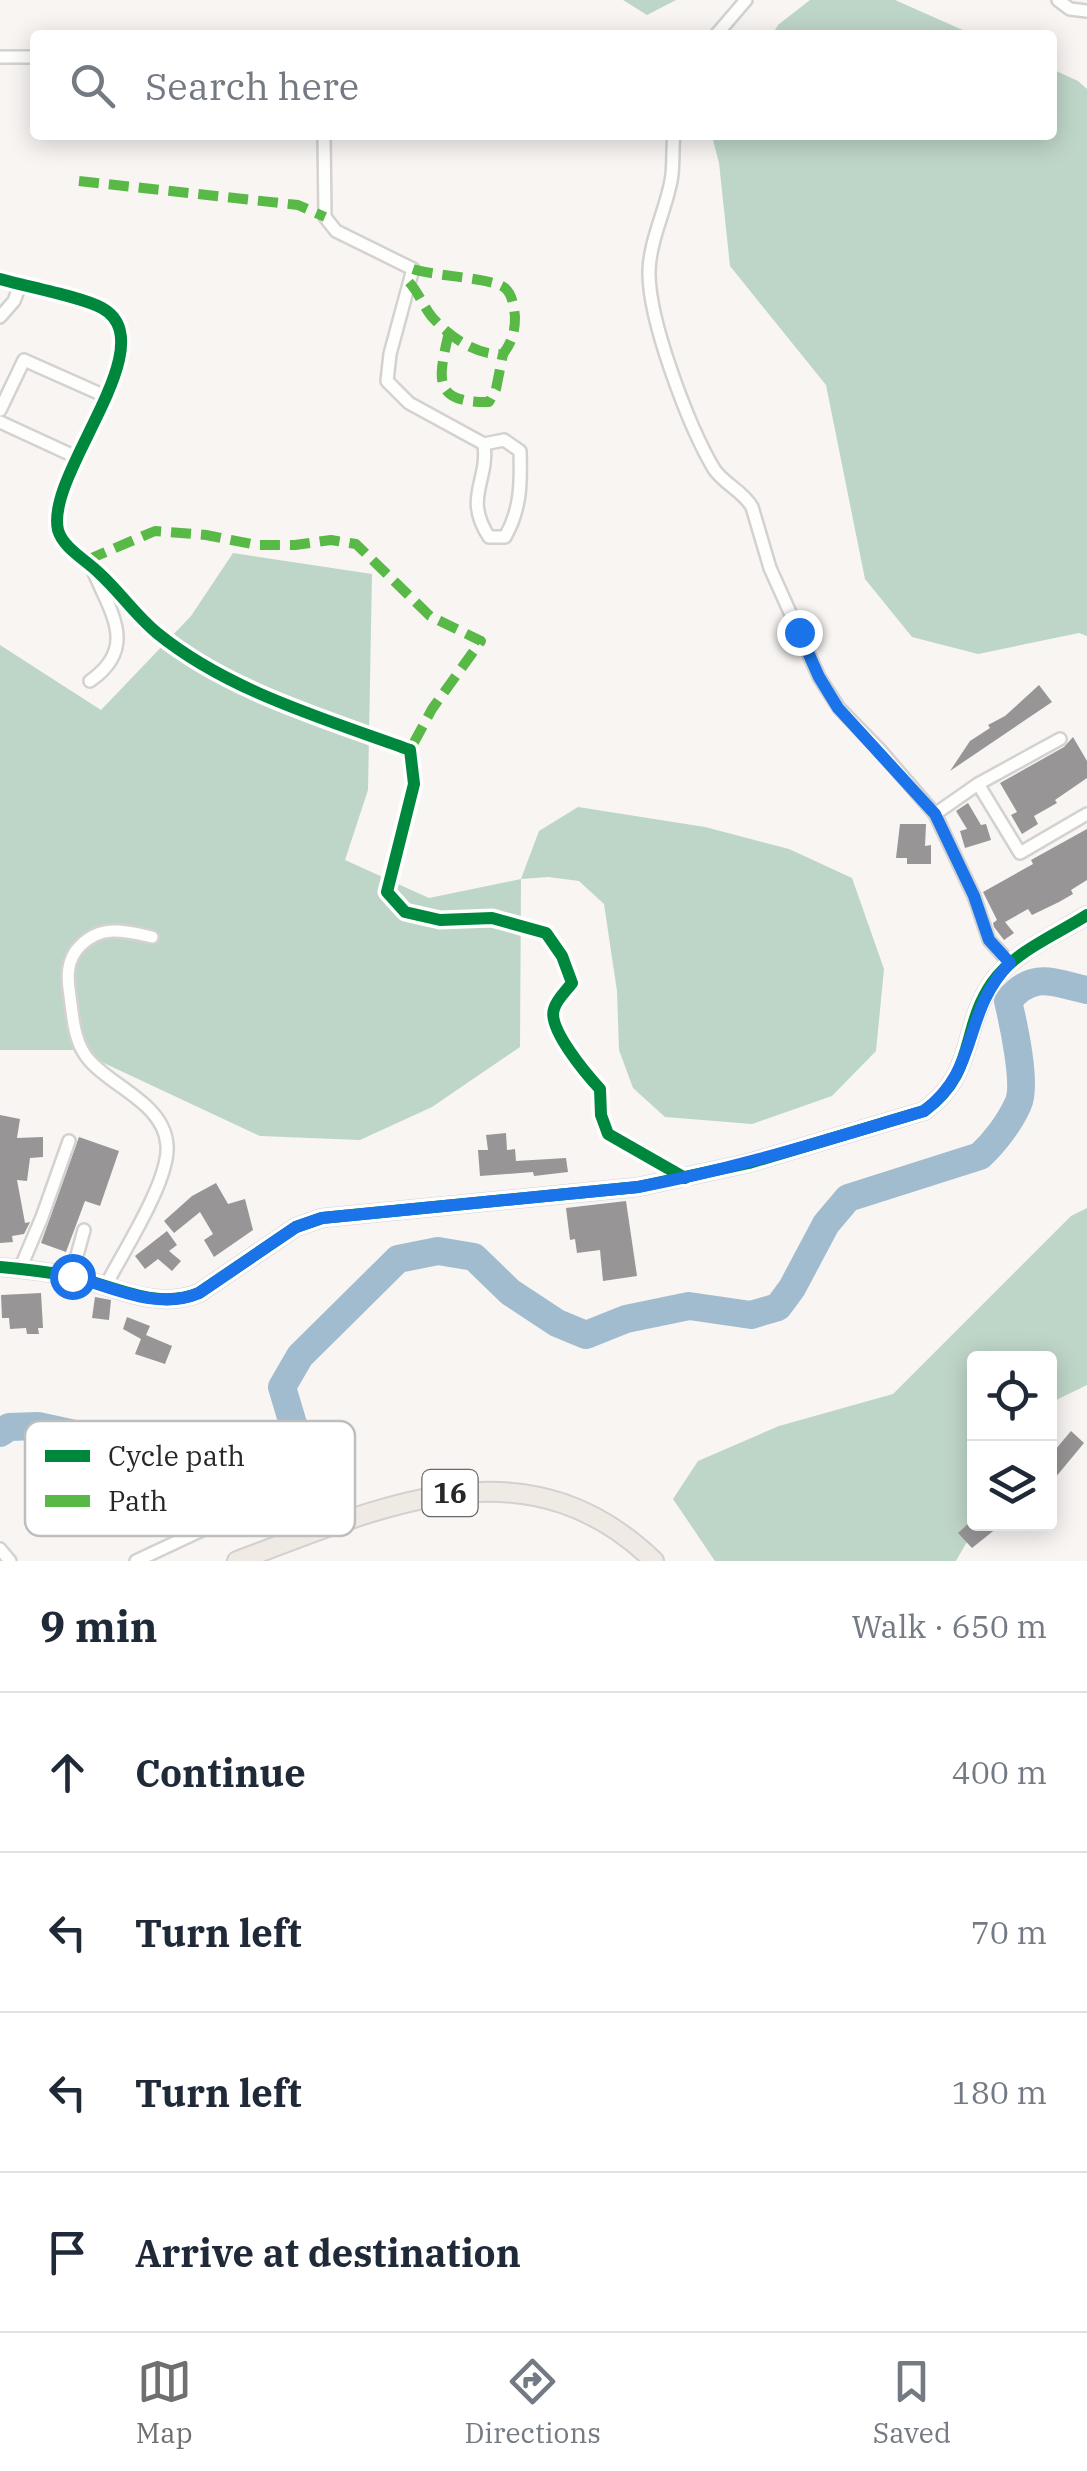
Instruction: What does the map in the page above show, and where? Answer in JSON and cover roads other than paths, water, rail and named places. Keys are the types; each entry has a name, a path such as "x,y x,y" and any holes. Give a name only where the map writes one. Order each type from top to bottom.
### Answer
{"main road":[{"name":"16","path":"355,1517 432,1496 512,1490 596,1516 654,1561"},
{"name":"16","path":"237,1561 305,1536"}],"street":[{"path":"720,30 746,0"},
{"path":"1058,0 1070,9 1087,10"},
{"path":"0,57 30,57"},
{"path":"324,140 325,217 336,231 413,269 386,381 409,403 484,444 504,440 520,451 521,485 516,517 504,537 489,537 479,522 476,488 486,462 484,444"},
{"path":"674,140 672,179 654,238 650,272 653,306 678,385 717,474 752,507 770,568 830,697 935,814 974,896 989,940 1010,963"},
{"path":"0,279 103,308 116,322 123,340 118,369 76,457 58,510 58,530 66,544 159,634 222,674 410,750 414,784 386,892 405,912 440,920 492,918 546,933 562,956 572,983 554,1008 553,1023 600,1090 601,1116 608,1134 685,1178"},
{"path":"0,318 14,302 20,284"},
{"path":"0,410 24,360 105,396"},
{"path":"0,422 76,457"},
{"path":"90,564 117,629 118,648 114,659 90,680"},
{"path":"935,814 978,784 1060,738"},
{"path":"978,784 1020,853 1087,814"},
{"path":"0,1267 72,1276 152,1299 184,1299 199,1293 296,1227 322,1218 588,1192 685,1178 749,1164 924,1111 943,1097 954,1082 979,1006 990,986 1010,963 1087,916"},
{"path":"106,1285 162,1175 167,1147 165,1132 156,1118 90,1061 78,1042 68,979 71,956 98,932 120,930 152,937"},
{"path":"20,1268 68,1141"},
{"path":"72,1276 84,1230"},
{"path":"136,1561 189,1536"},
{"path":"0,1549 10,1561"}],"waterway":[{"path":"292,1421 282,1387 300,1356 398,1259 438,1251 474,1257 510,1292 557,1323 586,1335 626,1319 689,1306 751,1315 778,1307 826,1224 848,1198 980,1156 1002,1132 1020,1095 1018,1054 1008,1001 1017,991 1045,981 1087,990"},
{"path":"0,1433 9,1427 25,1426"}]}
